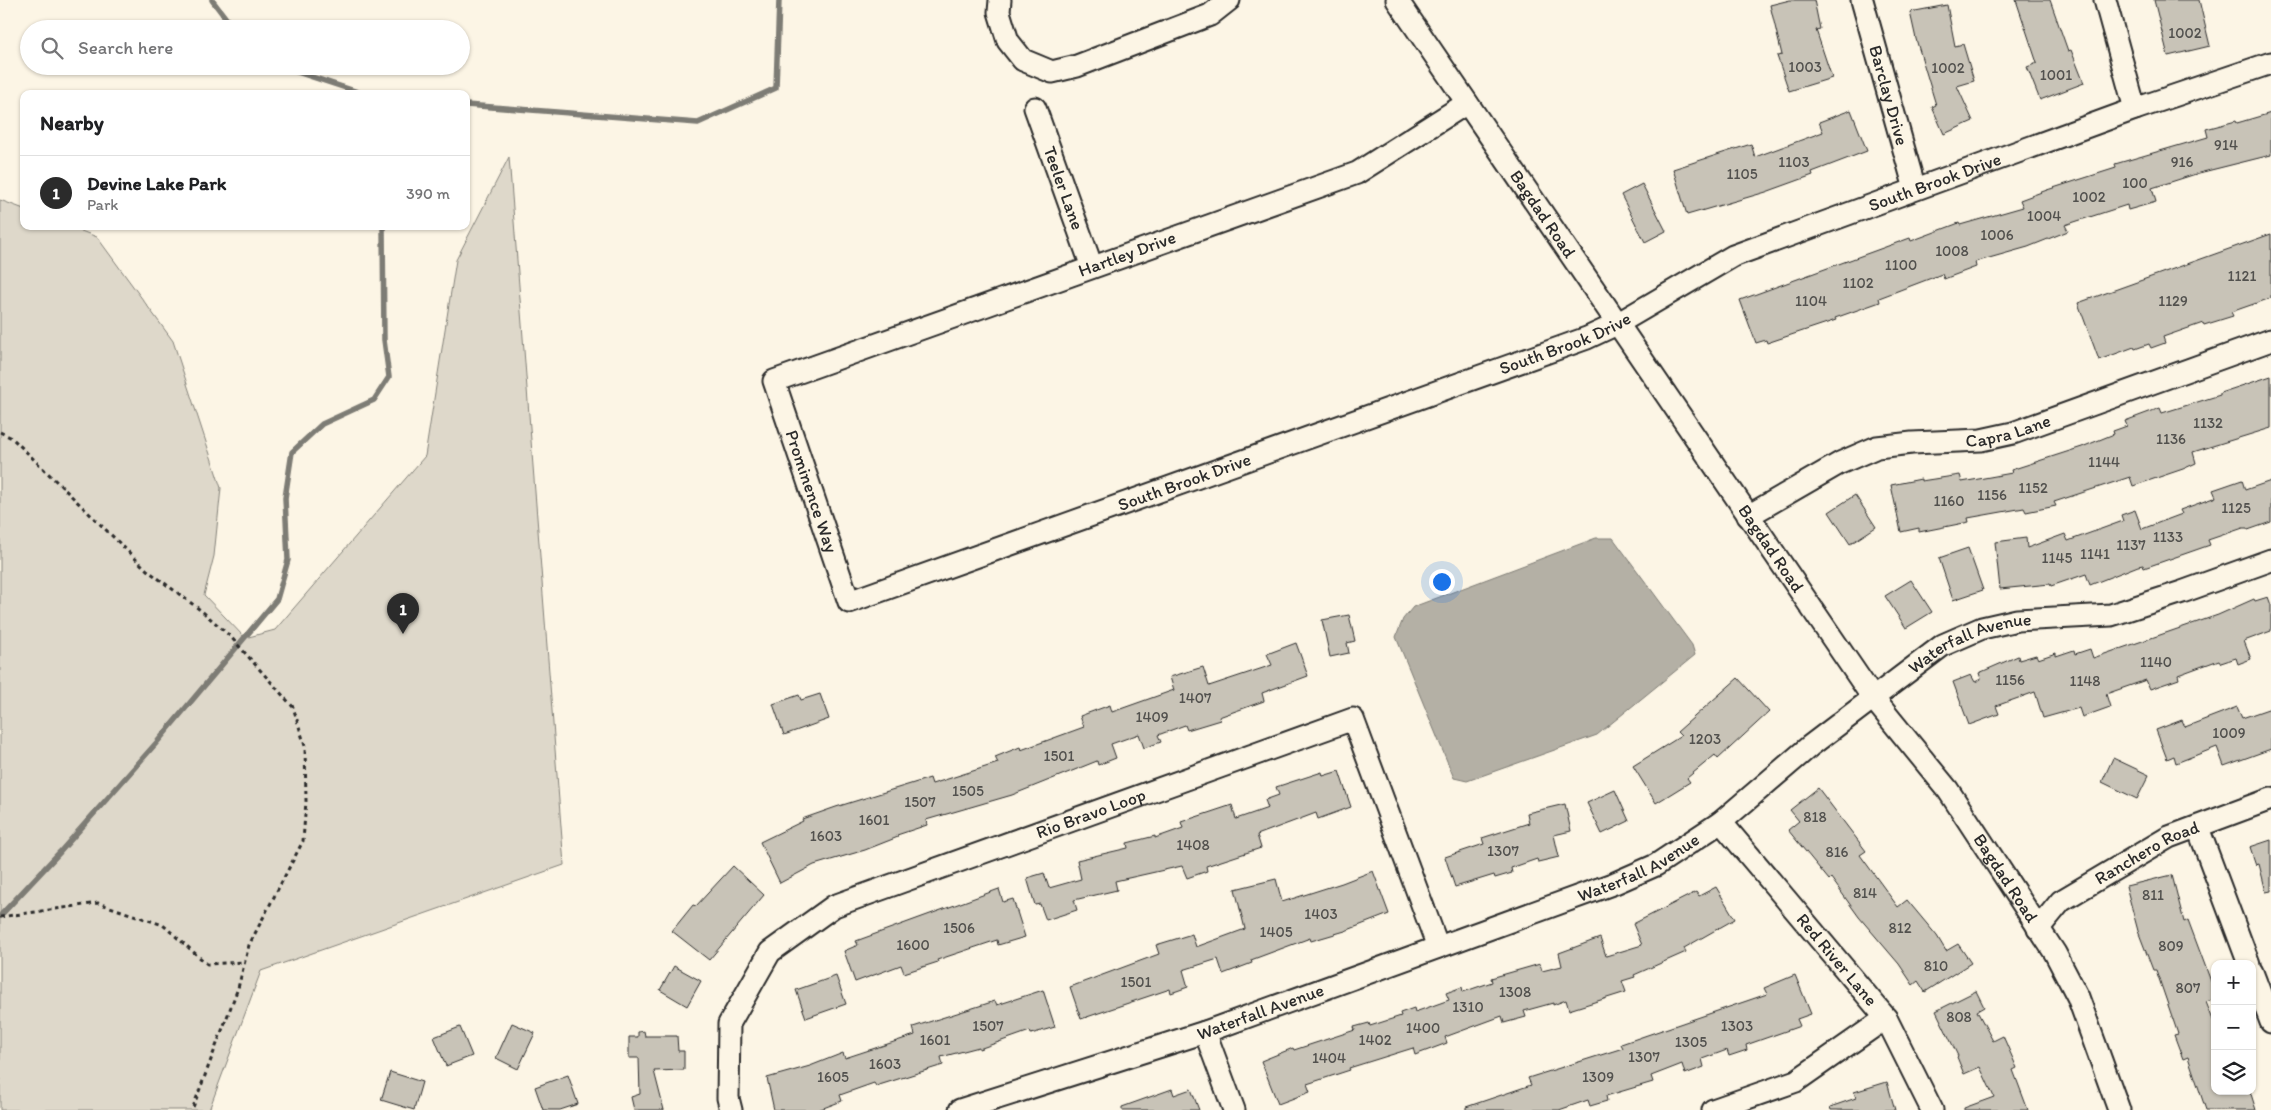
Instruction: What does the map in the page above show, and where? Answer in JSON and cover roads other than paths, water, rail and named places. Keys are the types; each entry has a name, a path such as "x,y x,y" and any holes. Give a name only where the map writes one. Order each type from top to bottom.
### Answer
{"street":[{"path":"1000,0 999,12 1008,41 1023,60 1052,72 1077,66 1210,15 1229,0"},
{"name":"Bagdad Road","path":"1397,0 1873,698 1948,790 2055,953 2078,997 2119,1110"},
{"name":"Barclay Drive","path":"1862,0 1915,189"},
{"path":"2105,0 2135,109"},
{"name":"South Brook Drive","path":"849,602 1587,338 1617,324 1733,256 2135,109 2271,63"},
{"name":"Hartley Drive","path":"774,381 1357,173 1467,103"},
{"name":"Teeler Lane","path":"1035,108 1092,267"},
{"name":"Capra Lane","path":"1748,516 1840,463 1877,447 1912,443 1981,440 2013,433 2271,340"},
{"name":"Prominence Way","path":"774,381 849,602"},
{"name":"Waterfall Avenue","path":"974,1108 1205,1032 1616,883 1656,865 1721,822 1810,746 1943,645 1982,628 2017,620 2110,616 2271,560"},
{"name":"Rio Bravo Loop","path":"731,1110 728,1098 729,1024 770,952 834,906 1078,816 1353,719 1438,946"},
{"name":"Ranchero Road","path":"2038,929 2061,901 2169,837 2198,828 2271,799"},
{"name":"Red River Lane","path":"1721,822 1886,1018 1932,1110"},
{"path":"2198,828 2248,960"},
{"path":"2256,983 2271,1022"},
{"path":"1713,1110 1796,1080 1886,1018"},
{"path":"1205,1032 1234,1110"}],"waterway":[{"path":"212,0 227,20"},
{"path":"470,105 698,123 776,88 779,0"},
{"path":"306,75 352,90"},
{"path":"0,916 60,852 158,741 277,599 288,560 285,498 292,452 322,424 374,400 389,377 384,340 383,230"}],"place":[{"name":"Devine Lake Park","path":"403,634"}]}
